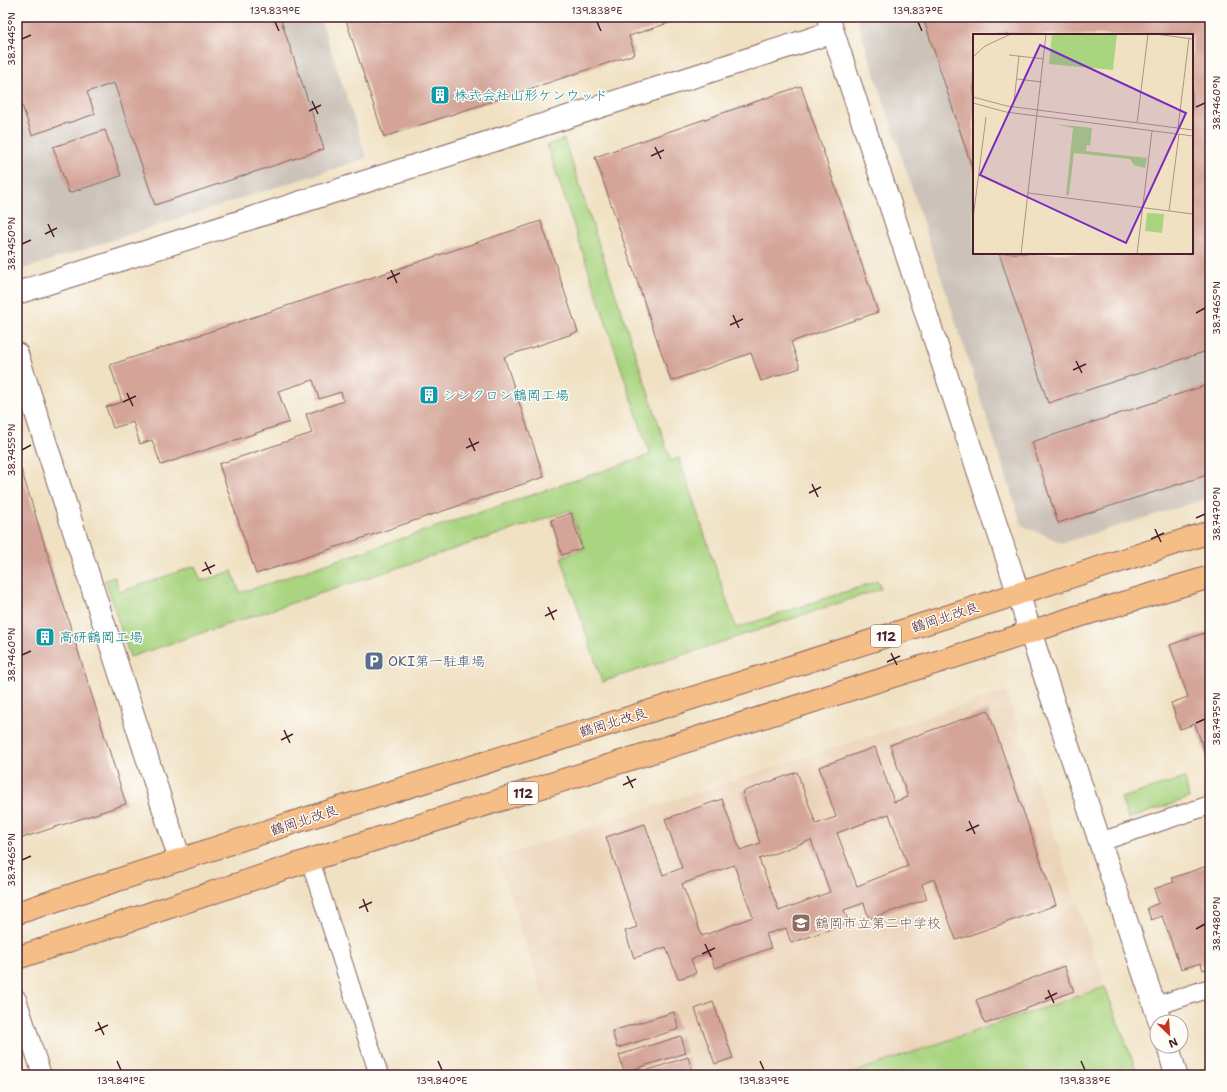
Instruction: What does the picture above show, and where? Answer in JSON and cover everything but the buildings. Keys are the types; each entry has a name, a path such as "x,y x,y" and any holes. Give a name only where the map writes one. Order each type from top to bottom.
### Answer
{"highway":[{"name":"鶴岡北改良","path":"17,913 1210,532"},
{"name":"112","path":"17,958 310,860 1079,616 1210,577"}],"street":[{"path":"17,293 831,25 1030,632 1158,1014 1210,988"},
{"path":"17,354 180,860"},
{"path":"1100,842 1210,805"},
{"path":"310,860 380,1075"},
{"path":"17,999 42,1075"},
{"path":"1170,1054 1176,1075"}],"shaded area":[{"path":"17,17 320,17 367,158 17,271"},
{"path":"856,17 1210,17 1210,498 1062,543 1022,525"},
{"name":"鶴岡市立第二中学校","path":"1006,691 1105,987 1138,1075 569,1075 497,858"}],"green space":[{"path":"564,139 671,461 679,458 736,628 878,581 881,589 602,682 561,557 584,549 571,510 130,657 105,580 115,577 120,592 195,566 201,581 232,571 240,593 650,455 547,145"},
{"path":"1185,778 1189,798 1128,819 1121,798"},
{"path":"1105,987 1138,1075 846,1075"}],"place":[{"name":"株式会社山形ケンウッド","path":"440,95"},
{"name":"シンクロン鶴岡工場","path":"429,395"},
{"name":"高研鶴岡工場","path":"45,637"},
{"name":"OKI第一駐車場","path":"374,661"},
{"name":"鶴岡市立第二中学校","path":"801,923"}]}
